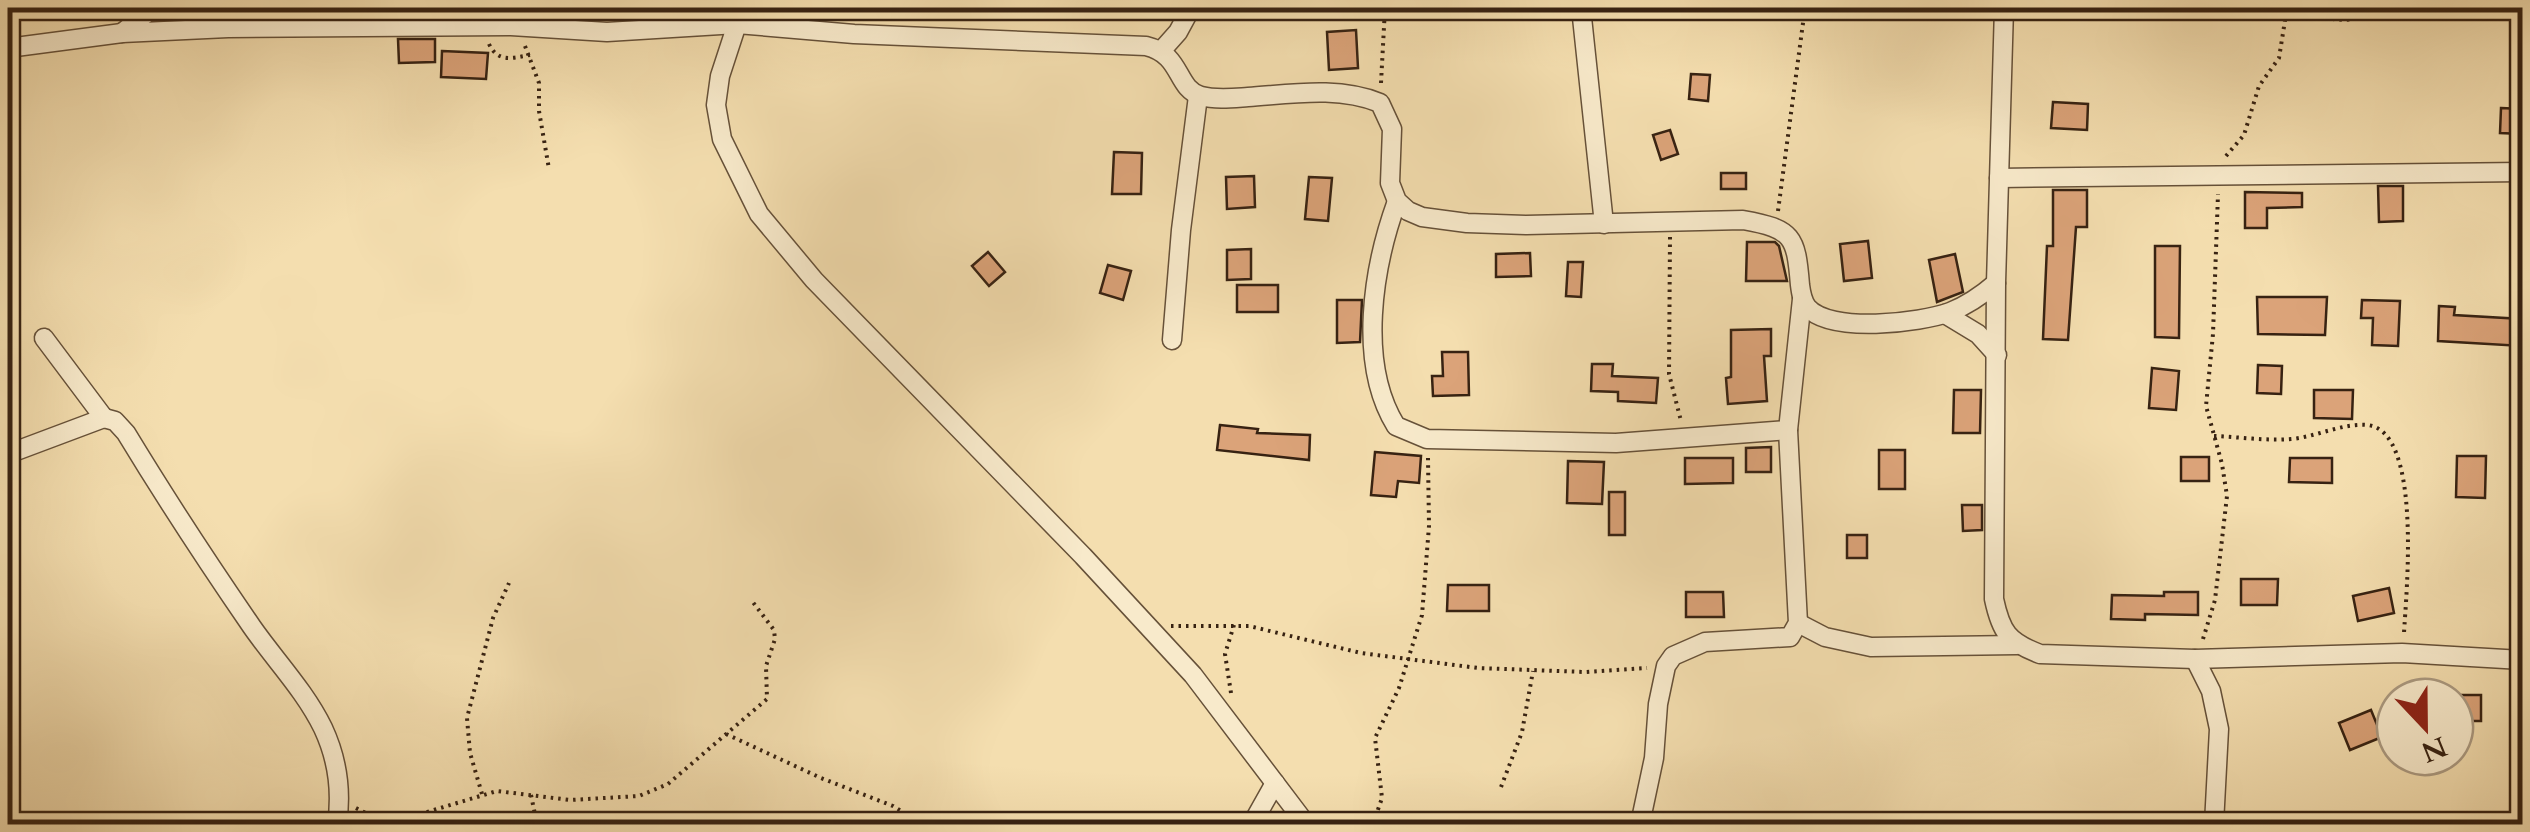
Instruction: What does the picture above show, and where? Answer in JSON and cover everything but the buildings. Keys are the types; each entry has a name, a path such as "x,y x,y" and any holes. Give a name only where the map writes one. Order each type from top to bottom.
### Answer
{"street":[{"path":"122,33 152,8"},
{"path":"1162,50 1191,8"},
{"path":"1581,8 1604,224"},
{"path":"2004,8 1996,284 1994,599 1999,624 2017,645"},
{"path":"8,48 122,33 481,26 512,17 608,32 737,16 854,34 1094,42 1162,50 1198,96 1334,92 1358,94 1380,103 1392,129 1390,183 1397,201 1422,217 1468,224 1744,220 1776,226 1795,243 1802,299 1788,430 1798,623 1790,638 1706,642 1684,649 1666,666 1658,704 1654,758 1640,824"},
{"path":"737,16 716,105 722,139 759,214 814,280 1193,676 1306,824"},
{"path":"1172,340 1198,96"},
{"path":"1999,178 2522,172"},
{"path":"1397,201 1383,240 1374,291 1374,348 1380,389 1396,426 1427,438 1616,442 1788,430"},
{"path":"1802,299 1821,316 1866,324 1910,322 1963,307 1996,284"},
{"path":"1945,314 1978,334 1997,355"},
{"path":"44,338 104,418"},
{"path":"8,454 104,418 115,421 126,433 192,542 322,727 338,769 341,794 337,824"},
{"path":"1798,623 1824,637 1871,647 2017,645 2040,654 2195,660 2402,653 2522,660"},
{"path":"2195,660 2211,691 2219,729 2214,824"},
{"path":"1252,824 1275,783"}],"path":[{"path":"1380,103 1385,8"},
{"path":"1776,226 1805,8"},
{"path":"2195,660 2215,600 2227,496 2207,391 2213,334 2218,178 2226,156 2244,136 2259,86 2279,58 2287,8"},
{"path":"2296,8 2334,21 2354,21 2382,8"},
{"path":"512,17 539,83 548,169"},
{"path":"481,26 496,56 530,55"},
{"path":"1672,222 1667,294 1669,374 1687,438"},
{"path":"2214,436 2288,439 2366,425 2379,428 2389,440 2406,498 2410,536 2402,653"},
{"path":"1374,824 1382,798 1376,738 1422,615 1430,489 1427,438"},
{"path":"482,794 470,754 467,718 493,618 509,583"},
{"path":"341,794 361,812 397,822 497,791 588,800 639,796 668,784 767,699 766,666 775,640 774,630 752,600"},
{"path":"1234,624 1225,654 1234,702"},
{"path":"1148,627 1234,624 1408,660 1533,671 1666,666"},
{"path":"1501,787 1522,732 1533,671"},
{"path":"726,734 839,786 893,806 923,824"},
{"path":"531,795 536,824"}]}
